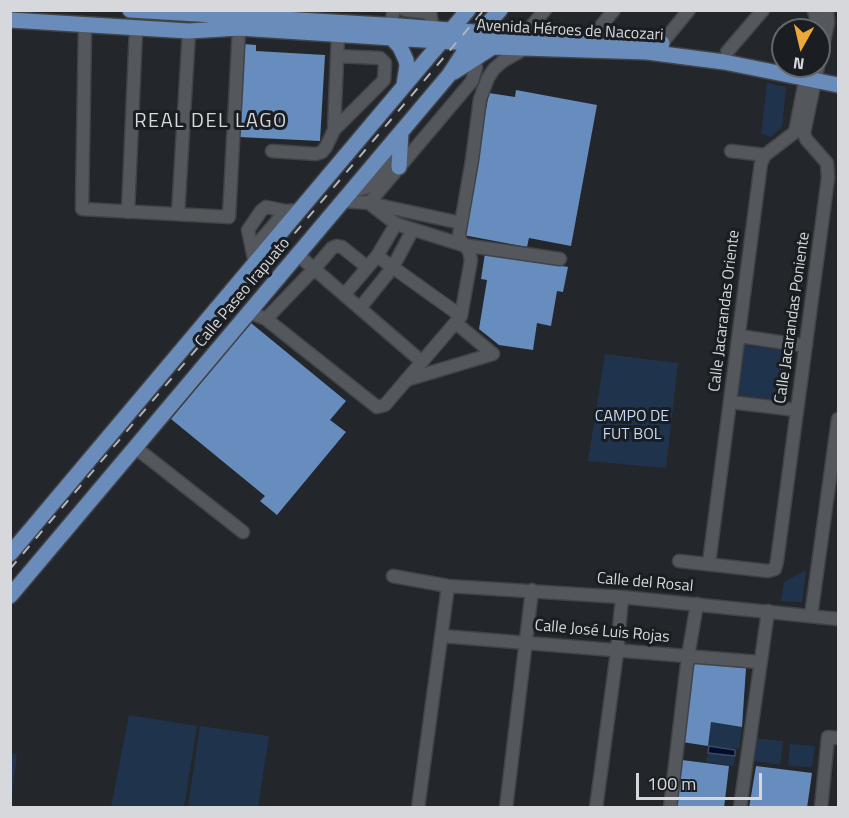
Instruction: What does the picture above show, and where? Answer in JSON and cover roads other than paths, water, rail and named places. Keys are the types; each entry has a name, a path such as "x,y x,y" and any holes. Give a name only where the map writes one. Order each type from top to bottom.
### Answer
{"main road":[{"name":"Avenida Héroes de Nacozari","path":"130,10 394,25 493,47 525,42 558,41 574,36 662,43 771,61"},
{"name":"Calle Paseo Irapuato","path":"10,554 254,257 404,87 442,34 468,10"},
{"name":"Calle Paseo Irapuato","path":"10,596 398,136 449,75 470,43 500,10"},
{"name":"Avenida Héroes de Nacozari","path":"10,20 189,31 238,27 338,35 394,25"},
{"path":"394,25 406,60 404,87"},
{"name":"Avenida Héroes de Nacozari","path":"442,34 482,32 525,42 647,52 771,66"},
{"path":"449,75 493,47"},
{"name":"Avenida Héroes de Nacozari","path":"824,78 838,86"},
{"path":"398,136 399,167"}],"street":[{"path":"381,10 394,25 405,10 430,13 442,34"},
{"path":"248,315 254,314 266,319 377,407 385,405 459,320 471,260 469,251 463,245 459,235 483,87 502,61 525,42 544,10"},
{"path":"596,32 614,10"},
{"path":"662,43 689,10"},
{"path":"727,52 763,10"},
{"path":"85,26 82,209 228,217 238,27"},
{"path":"128,212 136,29"},
{"path":"178,214 189,31"},
{"path":"334,130 338,35"},
{"path":"369,203 472,81 476,67 470,43"},
{"path":"272,151 316,154 322,152 334,130 384,80 385,63 380,58 337,56"},
{"path":"731,151 765,154 790,137 795,132 809,78"},
{"name":"Calle Jacarandas Poniente","path":"709,564 768,571 775,569 777,561 828,178 833,164 806,139 804,133 810,78"},
{"name":"Calle Jacarandas Oriente","path":"709,564 761,163 765,154"},
{"path":"347,196 461,223"},
{"path":"369,203 396,224 463,245 560,258"},
{"path":"254,257 248,230 261,211 266,207 293,211"},
{"path":"344,295 377,255 396,224"},
{"path":"360,308 393,267 413,229"},
{"path":"266,319 332,248 342,247 366,267"},
{"path":"298,255 421,361"},
{"path":"377,255 459,320 493,354 405,380"},
{"path":"738,336 806,346"},
{"path":"730,402 797,410"},
{"path":"811,616 838,419"},
{"path":"136,448 243,532"},
{"path":"679,561 709,564"},
{"name":"Calle del Rosal","path":"393,576 448,586 622,597 838,619"},
{"path":"418,807 448,586"},
{"path":"506,807 532,590"},
{"path":"596,807 622,597"},
{"path":"670,807 688,656 697,604"},
{"path":"740,807 768,611"},
{"name":"Calle José Luis Rojas","path":"442,636 759,662"},
{"path":"821,807 833,737"}],"railway":[{"path":"10,569 484,10"}],"district":[{"name":"REAL DEL LAGO","path":"211,122"}],"park label":[{"name":"CAMPO DE FUT BOL","path":"632,426"}]}
